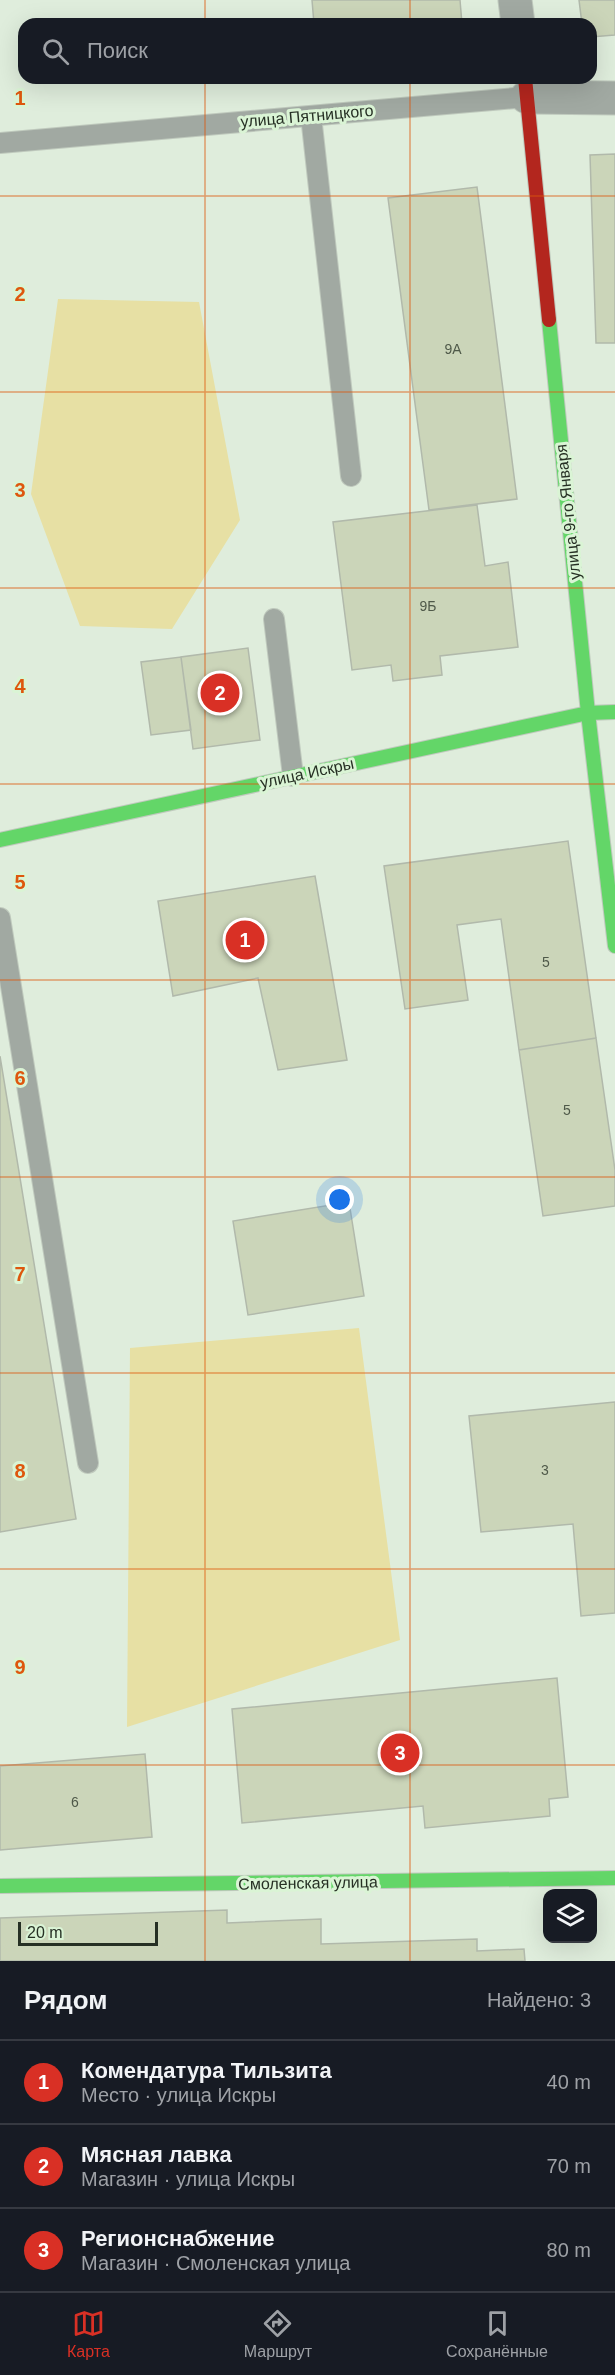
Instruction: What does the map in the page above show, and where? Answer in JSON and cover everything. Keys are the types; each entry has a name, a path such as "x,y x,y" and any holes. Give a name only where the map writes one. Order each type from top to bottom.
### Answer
{"street":[{"path":"515,0 517,18"},
{"name":"улица Пятницкого","path":"526,88 615,98"},
{"name":"улица 9-го Января","path":"526,88 588,713 615,946"},
{"name":"улица Искры","path":"0,840 588,713 615,712"},
{"name":"Смоленская улица","path":"0,1887 615,1878"}],"lane":[{"name":"улица Пятницкого","path":"0,143 311,116 526,88"},
{"path":"311,116 351,476"},
{"path":"274,619 293,776"},
{"path":"0,918 88,1463"}],"shaded area":[{"path":"58,299 199,302 240,520 172,629 80,626 31,494"},
{"path":"359,1328 400,1640 127,1727 130,1348"}],"building":[{"path":"312,0 460,0 462,18 314,18"},
{"path":"579,0 615,0 615,35 597,36 597,18 581,18"},
{"path":"615,154 615,343 596,343 590,155"},
{"path":"477,187 517,499 429,510 388,198"},
{"path":"477,505 485,566 508,562 518,647 440,656 442,675 393,681 391,665 352,670 333,522"},
{"path":"248,648 260,740 193,749 181,657"},
{"path":"181,657 191,730 151,735 141,662"},
{"path":"568,841 596,1038 519,1050 501,919 457,925 468,1000 405,1009 384,866"},
{"path":"315,876 347,1060 278,1070 258,978 173,996 158,901"},
{"path":"596,1038 615,1170 615,1206 543,1216 519,1050"},
{"path":"0,1056 76,1519 0,1532"},
{"path":"349,1202 364,1296 248,1315 233,1221"},
{"path":"615,1402 615,1613 581,1616 573,1524 481,1532 469,1416"},
{"path":"557,1678 568,1797 549,1799 550,1816 425,1828 423,1806 242,1823 232,1709"},
{"path":"145,1754 152,1837 0,1850 0,1766"},
{"path":"227,1910 227,1923 321,1919 321,1944 477,1939 477,1951 524,1949 525,1961 0,1961 0,1918"}],"traffic: fast":[{"path":"549,320 588,713 615,946"},
{"path":"0,840 588,713 615,712"},
{"path":"0,1886 615,1878"}],"traffic: jam":[{"path":"526,84 549,320"}],"place":[{"name":"Мясная лавка","path":"220,693"},
{"name":"Комендатура Тильзита","path":"245,940"},
{"name":"Регионснабжение","path":"400,1753"}]}
